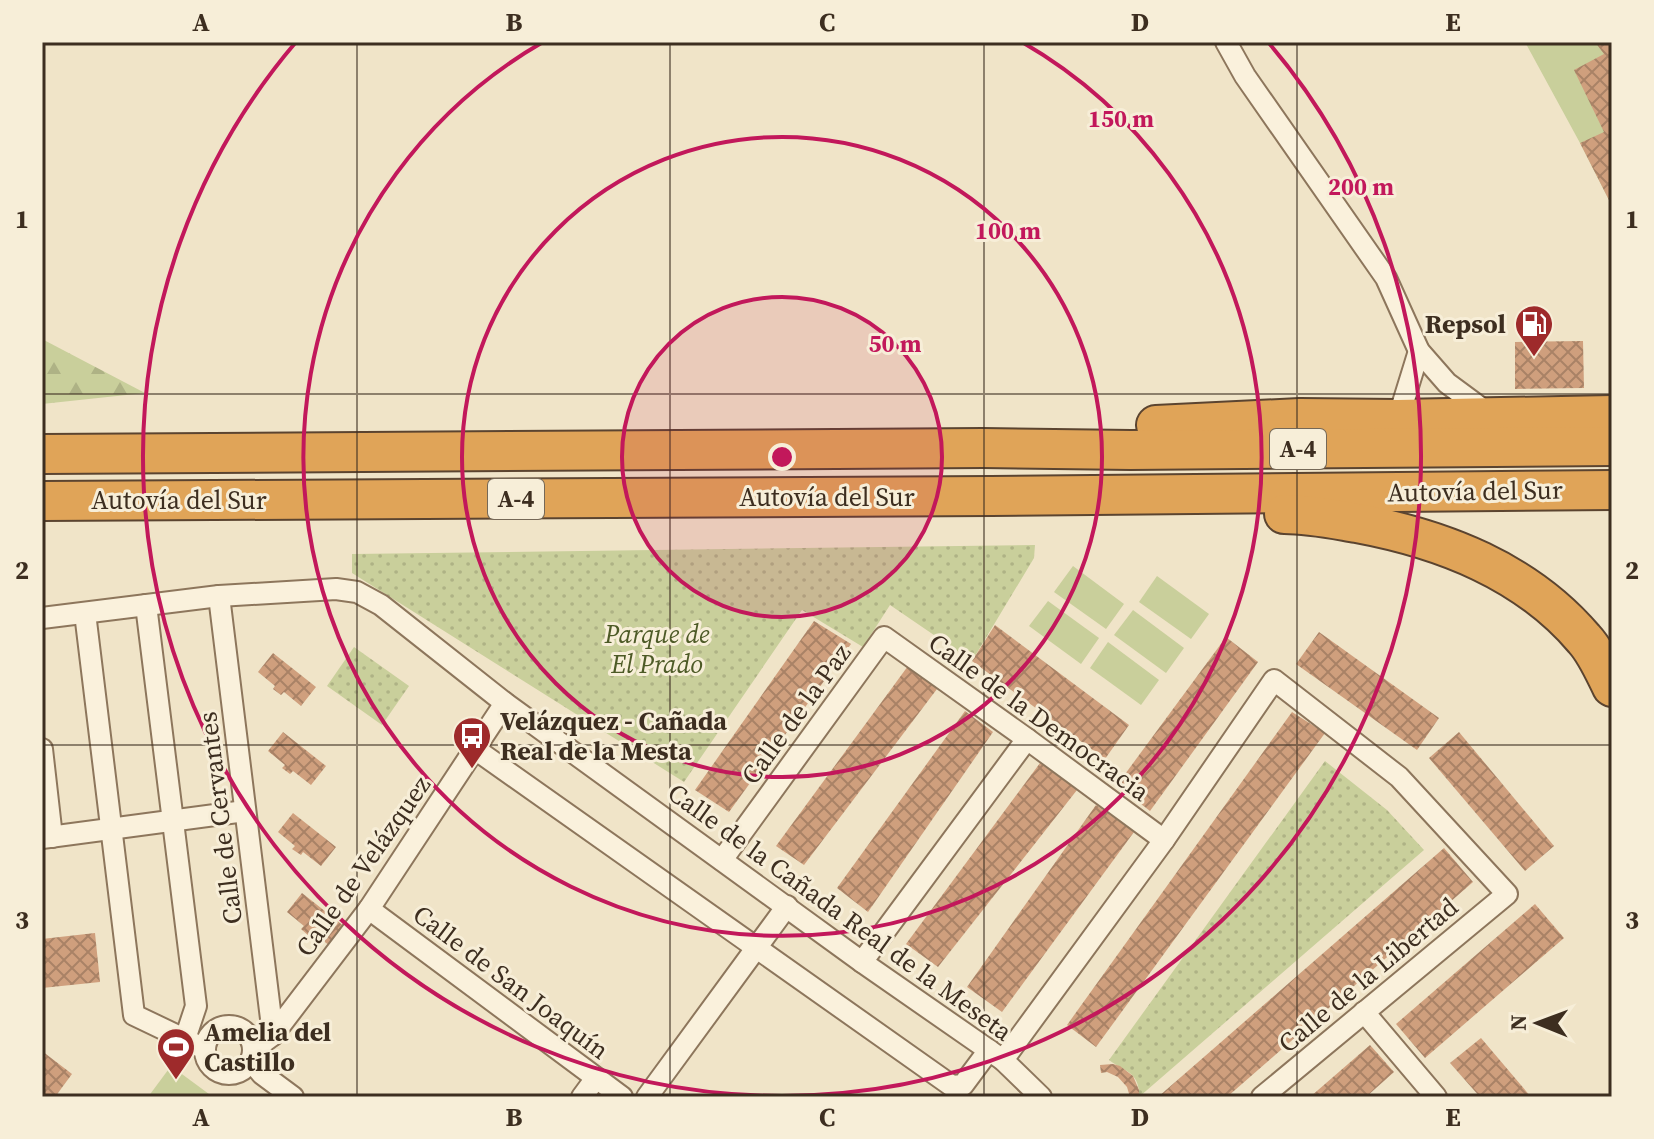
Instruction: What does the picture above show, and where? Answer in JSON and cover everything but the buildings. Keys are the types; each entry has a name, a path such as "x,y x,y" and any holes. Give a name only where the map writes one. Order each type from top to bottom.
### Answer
{"highway":[{"path":"983,448 1041,431 1300,418 1612,415"},
{"name":"Autovía del Sur","path":"42,454 1612,446"},
{"name":"Autovía del Sur","path":"42,501 1612,490"},
{"path":"991,496 1097,515 1304,514 1391,529 1444,544 1530,588 1587,641 1612,687"}],"street":[{"path":"1226,42 1245,76 1386,278 1419,351 1447,383 1492,417"},
{"path":"1398,419 1419,351"},
{"name":"Calle de la Cañada Real de la Meseta","path":"42,618 219,596 336,589 357,592 381,605 505,703 862,962 996,1055 1041,1097"},
{"name":"Calle de Cervantes","path":"219,596 273,1035"},
{"path":"146,605 196,1006 185,1039"},
{"path":"85,613 134,1015 205,1049"},
{"name":"Calle de la Democracia","path":"884,637 1164,840"},
{"name":"Calle de la Paz","path":"722,860 884,637"},
{"name":"Calle de la Libertad","path":"1164,840 1274,680 1399,777 1507,894 1262,1097"},
{"name":"Calle de Velázquez","path":"252,1055 273,1035 369,909 505,703"},
{"path":"862,962 1027,739"},
{"path":"42,749 47,837 245,811"},
{"path":"475,749 952,1086 963,1085 996,1055 1164,840"},
{"path":"647,1097 787,906"},
{"name":"Calle de San Joaquín","path":"369,909 622,1097"},
{"path":"1364,1012 1436,1097"},
{"path":"252,1055 240,1072 223,1074 210,1065 205,1049 218,1029 234,1027 248,1035 252,1055 262,1074 293,1097"},
{"path":"582,1097 596,1078"}],"green space":[{"path":"1525,42 1612,42 1612,206 1580,143"},
{"path":"42,339 145,393 42,404"},
{"name":"Parque de El Prado","path":"1035,545 1034,558 972,661 890,605 863,647 802,610 684,782 352,573 352,554"},
{"path":"1073,566 1124,604 1106,629 1054,592"},
{"path":"1157,576 1209,614 1191,639 1139,602"},
{"path":"1048,601 1099,638 1081,664 1029,626"},
{"path":"1133,610 1184,648 1166,673 1114,635"},
{"path":"1108,642 1159,680 1141,705 1090,668"},
{"path":"354,647 409,686 382,725 327,686"},
{"path":"1325,761 1387,810 1424,850 1139,1097 1134,1077 1109,1060"},
{"name":"Amelia del Castillo","path":"171,1066 213,1097 148,1097"}],"place":[{"name":"Repsol","path":"1534,358"},
{"name":"Velázquez - Cañada Real de la Mesta","path":"472,770"},
{"name":"Amelia del Castillo","path":"176,1081"}]}
